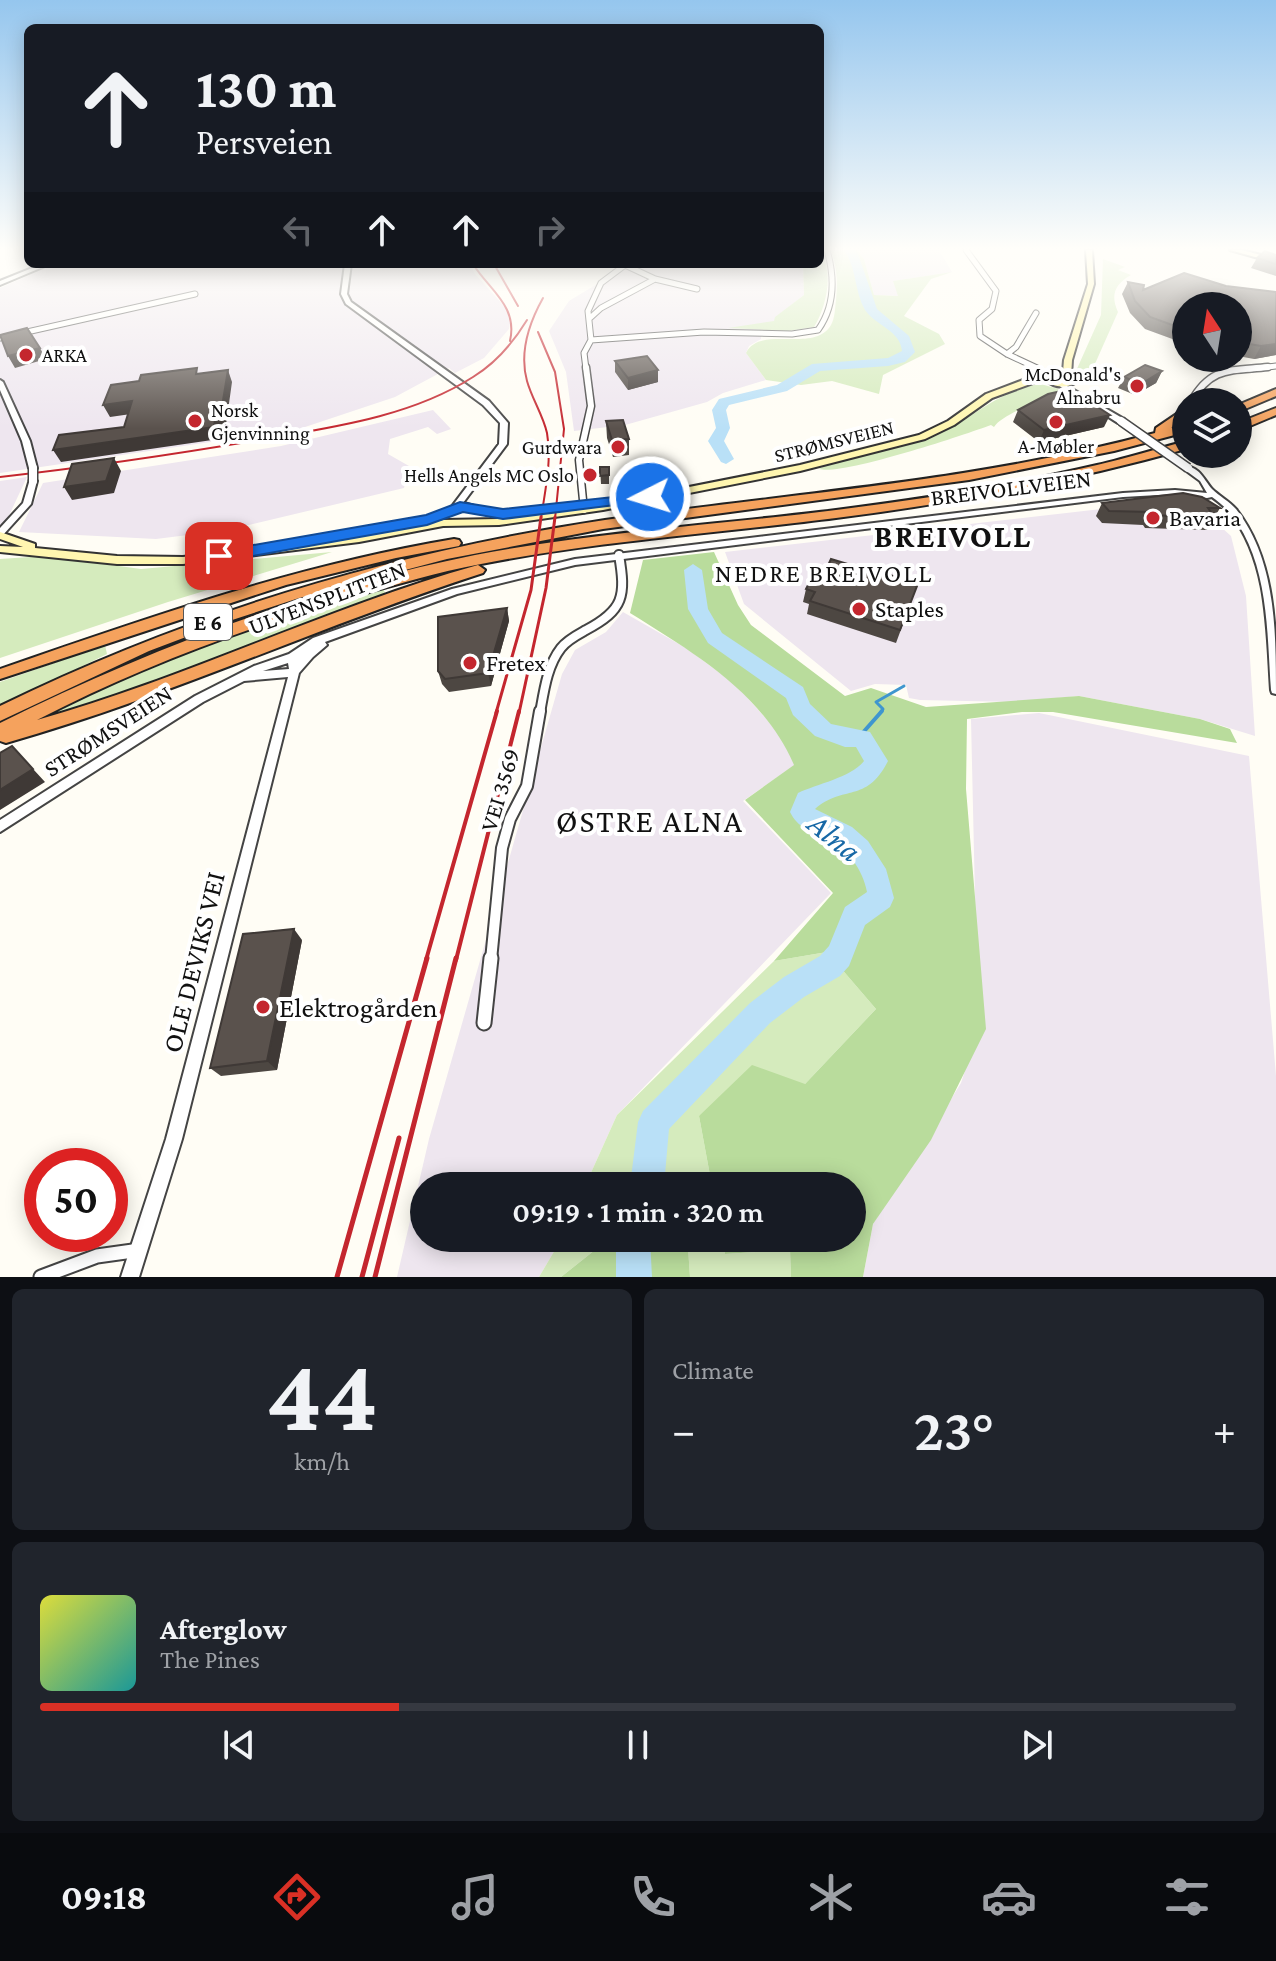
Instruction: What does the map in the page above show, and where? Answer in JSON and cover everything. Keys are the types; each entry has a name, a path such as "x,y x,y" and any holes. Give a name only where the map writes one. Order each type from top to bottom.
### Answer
{"highway":[{"path":"1252,403 1276,392"},
{"path":"1252,421 1276,411"},
{"path":"1149,439 1172,421"},
{"name":"E 6","path":"0,714 148,644 264,604 426,559 605,524 945,482 1056,462 1172,432"},
{"name":"E 6","path":"0,734 132,666 217,633 421,572 537,552 987,492 1090,471 1172,449"},
{"name":"ULVENSPLITTEN","path":"3,674 220,599 334,566 422,548 605,524"},
{"name":"ULVENSPLITTEN","path":"0,734 73,717 185,679 404,592 537,552"}],"main road":[{"path":"1069,379 1068,360 1083,310"},
{"path":"1052,379 1068,360"},
{"path":"1052,379 1069,379"},
{"path":"1052,379 1069,379"},
{"name":"STRØMSVEIEN","path":"458,516 499,522 647,498 800,468 912,440 942,428 983,400 1017,385 1052,379"},
{"name":"STRØMSVEIEN","path":"458,516 473,509 503,514 583,507"},
{"path":"1,540 37,549 130,561 189,560 359,539 458,516 475,516 473,509"}],"street":[{"path":"0,338 126,310"},
{"path":"357,310 486,403 502,419 505,431 503,444 460,498 458,516"},
{"path":"583,507 579,460 591,406 584,353 591,340 590,310"},
{"path":"590,318 599,310"},
{"path":"591,340 627,341 704,332 814,332 825,320 828,310"},
{"path":"991,310 979,320 980,336 1007,354 1037,368"},
{"path":"1007,354 1016,347 1036,313"},
{"path":"1199,388 1202,382 1218,372 1276,366"},
{"path":"1052,379 1086,397 1191,471 1203,480 1203,491"},
{"path":"1069,379 1086,397"},
{"path":"0,382 26,441 33,468 27,504 1,540"},
{"path":"1191,471 1203,491 1234,514 1255,549 1264,578 1276,690"},
{"path":"470,488 473,509"},
{"name":"BREIVOLLVEIEN","path":"294,664 337,635 484,582 619,555 1088,499 1203,491"},
{"name":"VEI 3569","path":"484,1023 496,919 495,901 507,826 528,785 551,665 565,645 606,621 618,608 622,572 619,555"},
{"name":"STRØMSVEIEN","path":"0,827 181,710 243,677 294,664"},
{"name":"OLE DEVIKS VEI","path":"130,1277 178,1125 294,664"},
{"path":"41,1277 97,1256 140,1250"}],"shaded area":[{"path":"0,310 506,310 510,322 509,329 484,358 455,373 449,368 395,397 299,429 0,473"},
{"path":"563,310 785,310 774,322 734,328 761,329 761,339 749,346 746,353 766,380 723,393 707,402 625,425 574,431 566,372 549,331"},
{"path":"433,410 451,429 437,434 428,427 390,439 388,454 409,466 404,488 228,530 156,539 19,532 43,483 281,446"},
{"path":"27,477 5,524 0,526 0,481"},
{"path":"1180,500 1201,509 1231,536 1246,596 1255,736 1200,719 1079,696 1013,702 920,700 909,698 906,685 875,684 851,691 744,604 725,552"},
{"path":"623,612 686,648 735,684 780,734 795,765 743,801 831,893 617,1115 591,1172 421,1172 562,674 575,650 606,632"},
{"path":"1039,713 1249,756 1276,1076 1276,1277 863,1277 873,1224 961,1083 978,1031 971,719"},
{"path":"410,1221 410,1252 554,1252 539,1277 397,1277"}],"green space":[{"path":"785,310 822,310 814,327 788,331 728,328 774,321"},
{"path":"835,310 909,310 904,316 939,334 945,344 883,375 879,394 832,381 801,385 766,380 746,353 763,340 813,338 831,325"},
{"path":"1101,310 1118,312 1094,366 1083,376 1076,371"},
{"path":"1041,384 1065,391 1014,412 994,427 991,425 851,467 819,469 931,437 997,399"},
{"path":"332,552 0,658 0,559 45,556 141,569"},
{"path":"714,552 738,605 751,625 845,696 871,688 926,707 1079,696 1200,719 1230,729 1237,743 1053,712 1022,712 967,719 966,789 986,1029 931,1140 873,1224 863,1277 791,1277 790,1252 866,1252 866,1172 709,1172 699,1116 752,1065 805,1084 876,1009 827,952 774,961 833,893 745,800 794,765 781,739 745,696 702,660 630,613 643,560"},
{"path":"383,589 386,594 137,690 31,722 139,670 231,634"},
{"path":"105,645 107,654 0,707 0,682"},
{"path":"827,952 876,1009 805,1084 699,1116 709,1172 591,1172 617,1115 774,961"},
{"path":"554,1252 592,1252 561,1277 539,1277"},
{"path":"592,1252 688,1252 690,1277 561,1277"},
{"path":"688,1252 790,1252 791,1277 690,1277"}],"building":[{"path":"1143,310 1172,310 1172,325 1150,317"},
{"path":"1252,310 1276,310 1276,344 1252,344"},
{"path":"27,328 40,348 8,356 0,335"},
{"path":"647,356 658,370 628,378 615,361"},
{"path":"1145,365 1162,371 1141,384 1124,377"},
{"path":"197,368 196,374 228,370 221,413 216,413 214,427 53,450 59,435 124,427 132,401 103,405 111,385 139,381 141,375"},
{"path":"1070,389 1110,415 1044,430 1018,410 1048,394"},
{"path":"623,420 629,439 612,440 606,421"},
{"path":"114,458 106,481 64,487 72,464"},
{"path":"600,467 609,467 609,475 600,476"},
{"path":"1183,493 1202,497 1220,508 1208,508 1215,518 1109,511 1102,503"},
{"name":"Staples","path":"831,559 884,575 886,572 917,586 900,630 810,601 815,592 806,589 814,574 823,576"},
{"name":"Fretex","path":"507,608 488,673 445,679 438,671 438,617"},
{"path":"12,746 33,769 0,790 0,753"},
{"name":"Elektrogården","path":"294,929 267,1061 210,1068 243,934"}],"waterway":[{"name":"Alna","path":"726,459 716,441 723,428 719,410 724,402 782,388 817,367 888,362 900,359 909,352 905,338 871,310"},
{"name":"Alna","path":"649,1172 654,1122 760,1013 794,987 830,966 839,956 855,916 881,898 877,878 859,849 844,835 815,822 802,812 806,800 826,790 861,780 876,761 862,738 845,738 823,730 801,709 795,693 715,638 698,609 693,570"},
{"path":"880,713 883,709 876,702 904,686"},
{"path":"859,737 882,711"},
{"name":"Alna","path":"631,1252 634,1277"}],"railway":[{"path":"507,310 510,318 510,341"},
{"path":"537,310 524,359 527,381 545,426 548,444 541,519"},
{"path":"0,477 232,445 399,411 449,390 481,371 503,352 527,320"},
{"path":"538,332 555,372 564,429 555,519"},
{"path":"496,713 531,590 541,517"},
{"path":"519,713 546,588 555,517"},
{"path":"426,960 497,711"},
{"path":"456,960 519,711"},
{"path":"337,1277 427,958"},
{"path":"375,1277 456,958"},
{"path":"362,1277 399,1138"}],"place":[{"name":"ARKA","path":"26,355"},
{"name":"McDonald's Alnabru","path":"1137,386"},
{"name":"Norsk Gjenvinning","path":"195,421"},
{"name":"A-Møbler","path":"1056,422"},
{"name":"Gurdwara","path":"618,447"},
{"name":"Hells Angels MC Oslo","path":"590,475"},
{"name":"Bavaria","path":"1153,518"},
{"name":"Staples","path":"859,609"},
{"name":"Fretex","path":"470,663"},
{"name":"Elektrogården","path":"263,1007"}],"district":[{"name":"BREIVOLL","path":"953,536"},
{"name":"NEDRE BREIVOLL","path":"824,573"},
{"name":"ØSTRE ALNA","path":"650,821"}],"route":[{"path":"219,556 427,520 467,506 475,511 503,514 650,497"}]}
